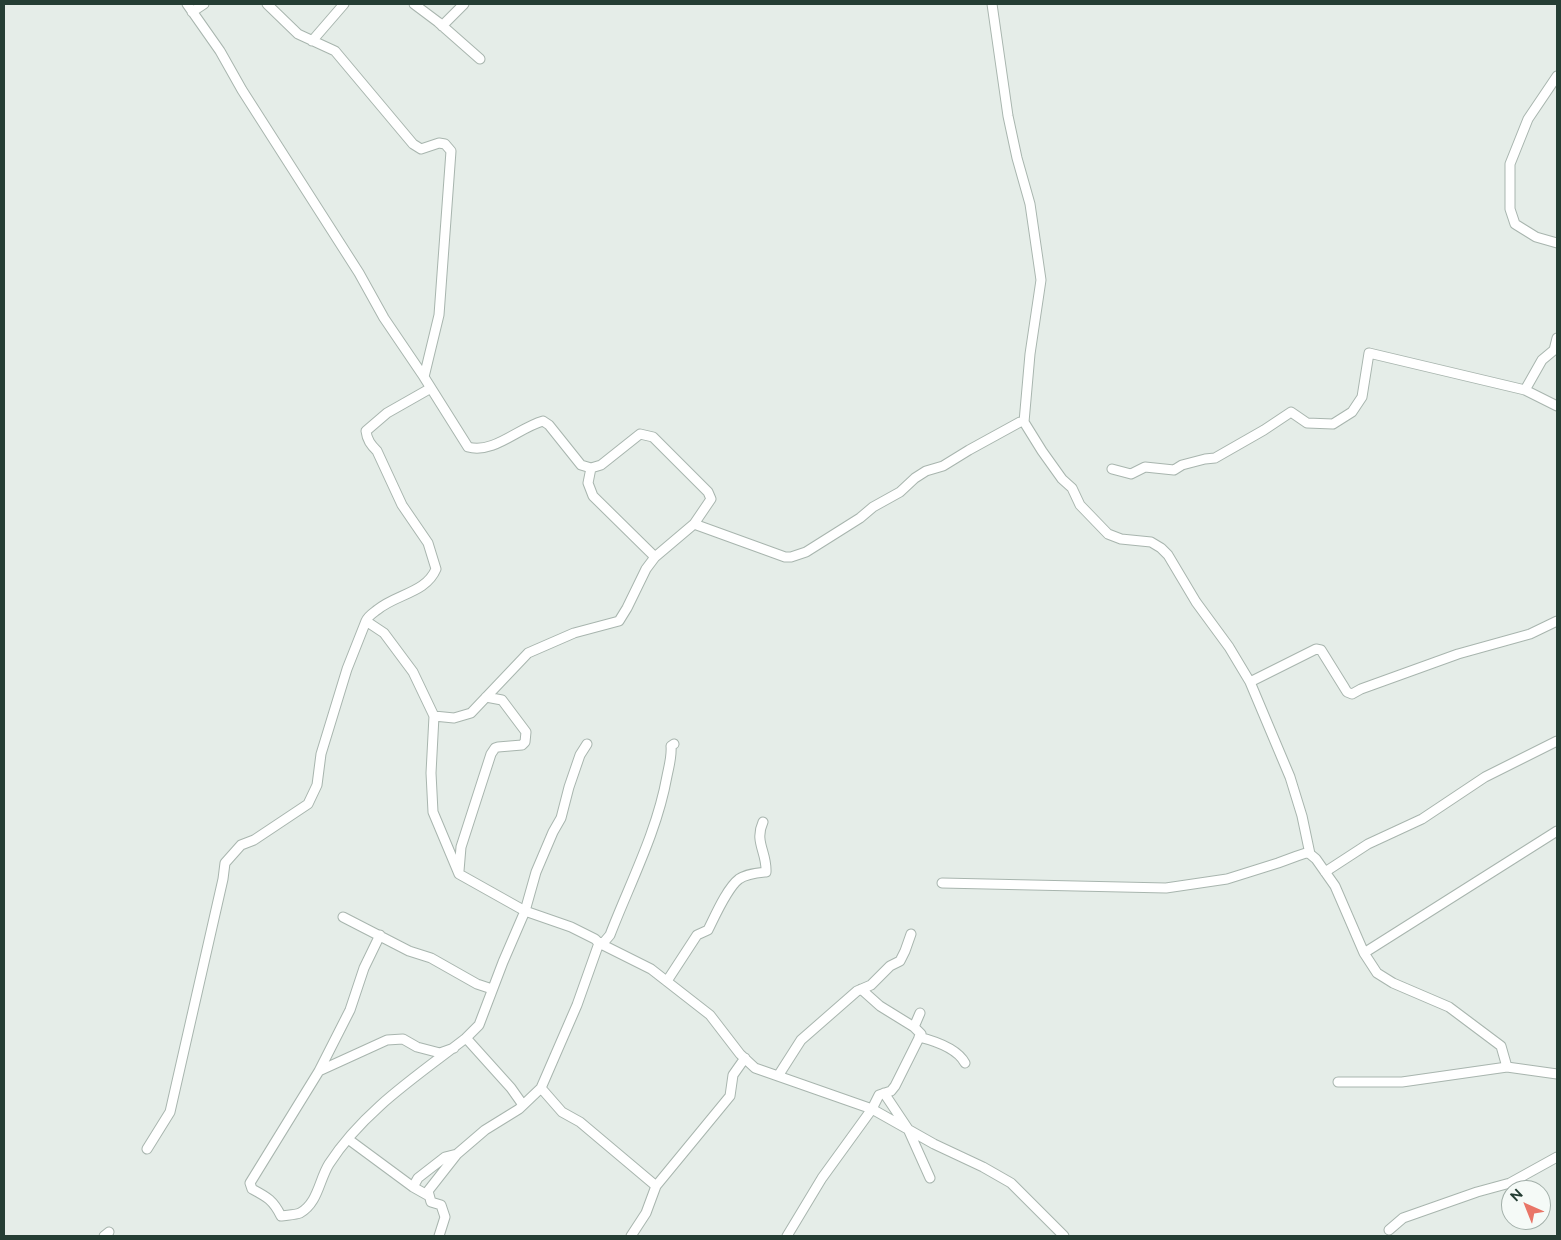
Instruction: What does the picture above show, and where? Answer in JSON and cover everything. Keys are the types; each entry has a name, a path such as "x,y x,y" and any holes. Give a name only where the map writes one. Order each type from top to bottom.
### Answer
{"street":[{"path":"204,4 189,8 220,50 242,90 359,273 384,318 424,377 468,448 477,450 491,446 543,422 549,425 582,465 592,468 601,465 640,434 653,437 708,492 711,499 694,524 655,557 646,569 619,621 574,633 528,653 471,713 454,718 434,716"},
{"path":"267,4 298,34 335,51 413,144 421,149 439,143 445,144 451,151 439,316 424,377"},
{"path":"312,41 344,4"},
{"path":"414,4 480,59"},
{"path":"442,26 464,4"},
{"path":"992,4 1008,116 1030,204 1041,280 1030,354 1024,422 1062,479 1072,488 1080,505 1108,534 1121,539 1150,542 1161,548 1168,555 1196,602 1228,647 1250,682 1290,777 1302,816 1310,854 1335,886 1364,953 1377,973 1393,983 1449,1007 1501,1046 1507,1067"},
{"path":"1557,76 1528,119 1510,164 1510,210 1515,224 1536,237 1557,243"},
{"path":"1525,390 1542,360 1556,350 1557,338"},
{"path":"1112,470 1131,474 1145,467 1174,470 1205,458 1215,458 1291,412 1307,423 1333,424 1352,412 1362,397 1369,353 1525,390 1557,406"},
{"path":"147,1149 170,1112 225,863 242,845 254,840 308,804 317,784 321,754 347,669 367,618 384,604 421,588 429,581 436,569 428,543 402,505 377,451 367,437 366,431 387,413 431,388"},
{"path":"694,524 785,557 791,557 806,552 860,518 873,506 900,492 926,471 943,466 1020,422 1024,422"},
{"path":"592,468 588,483 593,496 655,557"},
{"path":"366,621 384,633 412,672 434,716 431,773 433,812 459,874 525,910 572,927 651,969 710,1015 755,1068 872,1109 1011,1183 1064,1236"},
{"path":"1250,682 1316,649 1321,650 1347,692 1352,694 1458,654 1530,634 1557,621"},
{"path":"459,874 461,846 491,754 498,747 522,745 526,738 526,732 502,700 486,697"},
{"path":"1325,872 1368,844 1422,819 1486,776 1557,741"},
{"path":"380,935 364,968 350,1010 319,1071 250,1183 252,1189 274,1203 281,1216 300,1213 313,1200 328,1165 348,1139 376,1109 454,1048 480,1025 492,989 525,910 536,872 561,818 580,755 587,744"},
{"path":"599,943 604,942 610,935 633,881 658,814 672,752 671,746 674,744"},
{"path":"667,981 697,935 708,930 718,908 733,885 740,878 766,872 766,863 759,839 759,832 763,822"},
{"path":"1364,953 1557,831"},
{"path":"942,883 1166,888 1227,879 1278,864 1306,853 1310,854"},
{"path":"343,917 409,951 431,958 477,984 492,989"},
{"path":"778,1076 800,1040 860,989 871,985 890,966 900,961 911,934"},
{"path":"439,1236 446,1217 441,1205 431,1202 428,1191 458,1154 485,1130 523,1105 541,1088 576,1006 599,943"},
{"path":"786,1236 822,1178 872,1109 879,1095 891,1091 895,1086 920,1034 914,1027 880,1006 860,989"},
{"path":"914,1027 920,1013"},
{"path":"919,1037 935,1041 949,1048 962,1058 965,1064"},
{"path":"466,1038 511,1088 523,1105"},
{"path":"319,1071 387,1040 403,1039 417,1047 440,1053 454,1048"},
{"path":"631,1236 646,1213 656,1186 730,1096 733,1075 745,1058"},
{"path":"1338,1082 1402,1082 1507,1067 1557,1074"},
{"path":"541,1088 562,1112 580,1122 656,1186"},
{"path":"884,1093 908,1129 930,1178"},
{"path":"348,1139 413,1187 429,1196"},
{"path":"413,1187 418,1178 445,1157 458,1154"},
{"path":"1389,1230 1403,1218 1477,1192 1510,1183 1557,1157"}]}
